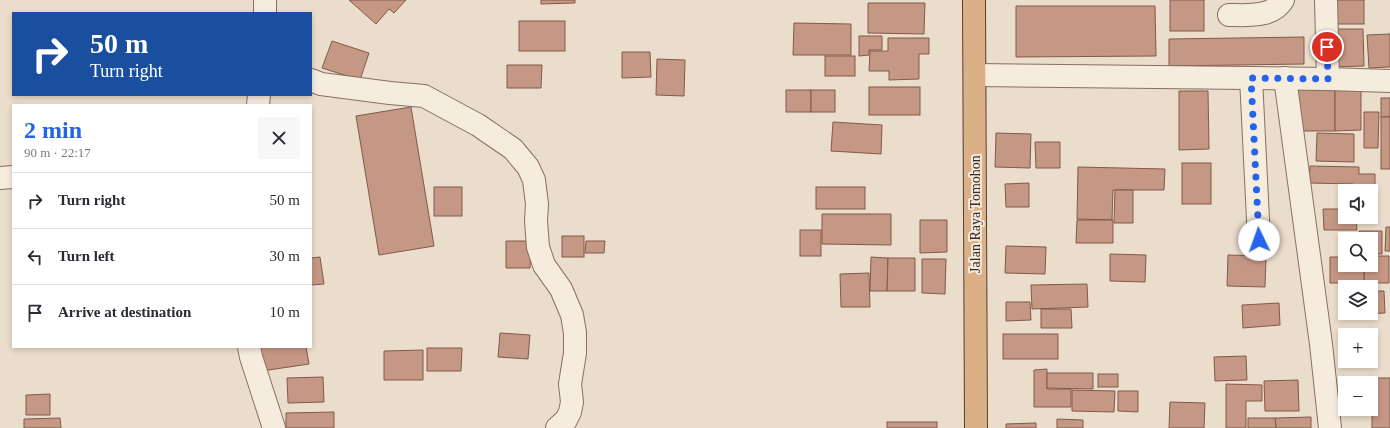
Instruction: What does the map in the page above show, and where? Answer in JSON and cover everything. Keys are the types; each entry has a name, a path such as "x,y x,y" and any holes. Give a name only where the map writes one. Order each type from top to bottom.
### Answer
{"highway":[{"name":"Jalan Raya Tomohon","path":"974,0 976,428"}],"street":[{"path":"265,12 266,0"},
{"path":"1229,15 1259,14 1273,11 1281,4 1283,0"},
{"path":"1326,0 1328,79"},
{"path":"975,75 1285,78 1390,81"},
{"path":"1251,78 1259,240"},
{"path":"1285,78 1321,344 1330,428"},
{"path":"312,80 321,84 424,96 484,128 513,149 528,167 534,180 537,204 536,221 538,247 544,265 561,289 572,315 575,333 575,353 570,384 572,402 570,412 566,420 557,428"},
{"path":"0,178 12,177"},
{"path":"249,348 274,428"}],"building":[{"path":"349,0 406,0 394,13 389,9 376,24"},
{"path":"541,0 575,0 575,3 541,4"},
{"path":"1170,0 1204,0 1204,31 1170,31"},
{"path":"1330,0 1364,0 1364,24 1330,24"},
{"path":"868,3 925,3 924,34 868,33"},
{"path":"1016,6 1155,6 1156,56 1016,57"},
{"path":"519,21 565,21 565,51 519,51"},
{"path":"794,23 851,24 851,55 793,55"},
{"path":"1331,29 1363,29 1364,66 1332,67"},
{"path":"1390,34 1390,67 1369,68 1367,35"},
{"path":"859,36 882,36 882,50 869,50 869,55 859,56"},
{"path":"1304,37 1304,64 1169,66 1169,39"},
{"path":"888,38 929,38 929,54 919,54 919,79 889,80 889,71 869,71 870,51 888,51"},
{"path":"332,41 369,53 360,80 322,68"},
{"path":"622,52 650,52 651,77 622,78"},
{"path":"825,56 855,56 855,76 825,76"},
{"path":"657,59 685,60 684,96 656,95"},
{"path":"507,65 542,65 541,88 507,88"},
{"path":"869,87 920,87 920,115 869,115"},
{"path":"1298,87 1335,87 1335,131 1298,131"},
{"path":"1335,87 1361,87 1361,130 1335,131"},
{"path":"786,90 811,90 811,112 786,112"},
{"path":"811,90 835,90 835,112 811,112"},
{"path":"1179,91 1208,91 1209,149 1179,150"},
{"path":"1381,98 1390,98 1390,117 1381,117"},
{"path":"411,107 434,246 379,255 356,116"},
{"path":"1364,112 1379,112 1378,148 1364,148"},
{"path":"1381,117 1390,117 1390,169 1381,169"},
{"path":"833,122 882,125 881,154 831,151"},
{"path":"996,133 1031,134 1030,168 995,167"},
{"path":"1317,133 1354,134 1354,162 1316,161"},
{"path":"1035,142 1060,142 1060,168 1036,168"},
{"path":"1182,163 1211,163 1211,204 1182,204"},
{"path":"1310,166 1359,167 1359,174 1375,174 1375,184 1309,183"},
{"path":"1078,167 1165,169 1164,190 1113,190 1112,220 1077,219"},
{"path":"1029,183 1029,207 1006,207 1005,184"},
{"path":"434,187 462,187 462,216 434,216"},
{"path":"816,187 865,187 865,209 816,209"},
{"path":"1115,190 1133,190 1133,223 1114,223"},
{"path":"1323,209 1338,209 1338,224 1357,224 1357,230 1324,230"},
{"path":"822,214 891,214 891,245 822,244"},
{"path":"920,220 947,220 947,252 920,253"},
{"path":"1077,220 1113,220 1113,243 1076,243"},
{"path":"1386,227 1390,227 1390,251 1385,251"},
{"path":"800,230 821,230 821,256 800,256"},
{"path":"1382,231 1382,254 1378,254 1378,232 1359,232"},
{"path":"562,236 584,236 584,257 562,257"},
{"path":"506,241 531,241 530,268 506,268"},
{"path":"586,241 605,241 604,253 585,253"},
{"path":"1006,246 1046,247 1045,274 1005,273"},
{"path":"1110,254 1146,255 1145,282 1110,281"},
{"path":"1228,255 1266,256 1265,287 1227,286"},
{"path":"1378,256 1389,256 1389,283 1378,283 1378,280 1364,280 1364,272 1378,272"},
{"path":"320,257 324,284 312,285 312,258"},
{"path":"871,257 888,258 887,291 870,291"},
{"path":"1330,257 1338,257 1338,272 1364,272 1364,280 1338,280 1338,283 1330,283"},
{"path":"888,258 915,258 915,291 887,291"},
{"path":"922,259 946,259 945,294 922,293"},
{"path":"869,273 870,307 841,307 840,274"},
{"path":"1087,284 1088,307 1032,309 1031,285"},
{"path":"1378,291 1384,291 1385,313 1378,313"},
{"path":"1006,302 1030,302 1031,320 1006,321"},
{"path":"1279,303 1280,325 1243,328 1242,305"},
{"path":"1041,309 1071,309 1072,328 1041,328"},
{"path":"500,333 530,335 528,359 498,357"},
{"path":"1003,334 1058,334 1058,359 1003,359"},
{"path":"258,348 306,348 309,364 262,371"},
{"path":"427,348 462,348 461,371 427,371"},
{"path":"423,350 423,380 384,380 384,351"},
{"path":"1246,356 1247,380 1215,381 1214,357"},
{"path":"1047,369 1047,389 1071,389 1071,407 1034,407 1034,370"},
{"path":"1047,373 1093,373 1093,389 1047,388"},
{"path":"1098,374 1118,374 1118,387 1098,387"},
{"path":"323,377 324,402 288,403 287,378"},
{"path":"1378,378 1390,378 1390,428 1372,428 1372,416 1378,416"},
{"path":"1298,380 1299,411 1265,411 1264,381"},
{"path":"1226,384 1262,385 1262,401 1246,401 1246,428 1226,428"},
{"path":"1072,390 1115,391 1114,412 1072,411"},
{"path":"1118,391 1138,391 1138,412 1118,411"},
{"path":"50,394 50,415 26,415 26,395"},
{"path":"1170,402 1205,403 1204,428 1169,428"},
{"path":"334,412 334,428 286,428 286,413"},
{"path":"1311,417 1311,428 1276,428 1275,418"},
{"path":"60,418 61,428 24,428 24,419"},
{"path":"1248,418 1275,418 1276,428 1248,428"},
{"path":"1057,419 1083,420 1083,428 1057,428"},
{"path":"887,422 937,422 937,428 887,428"},
{"path":"1036,423 1036,428 1006,428 1006,424"}],"route":[{"path":"1259,240 1251,78 1328,79 1327,47"}]}
